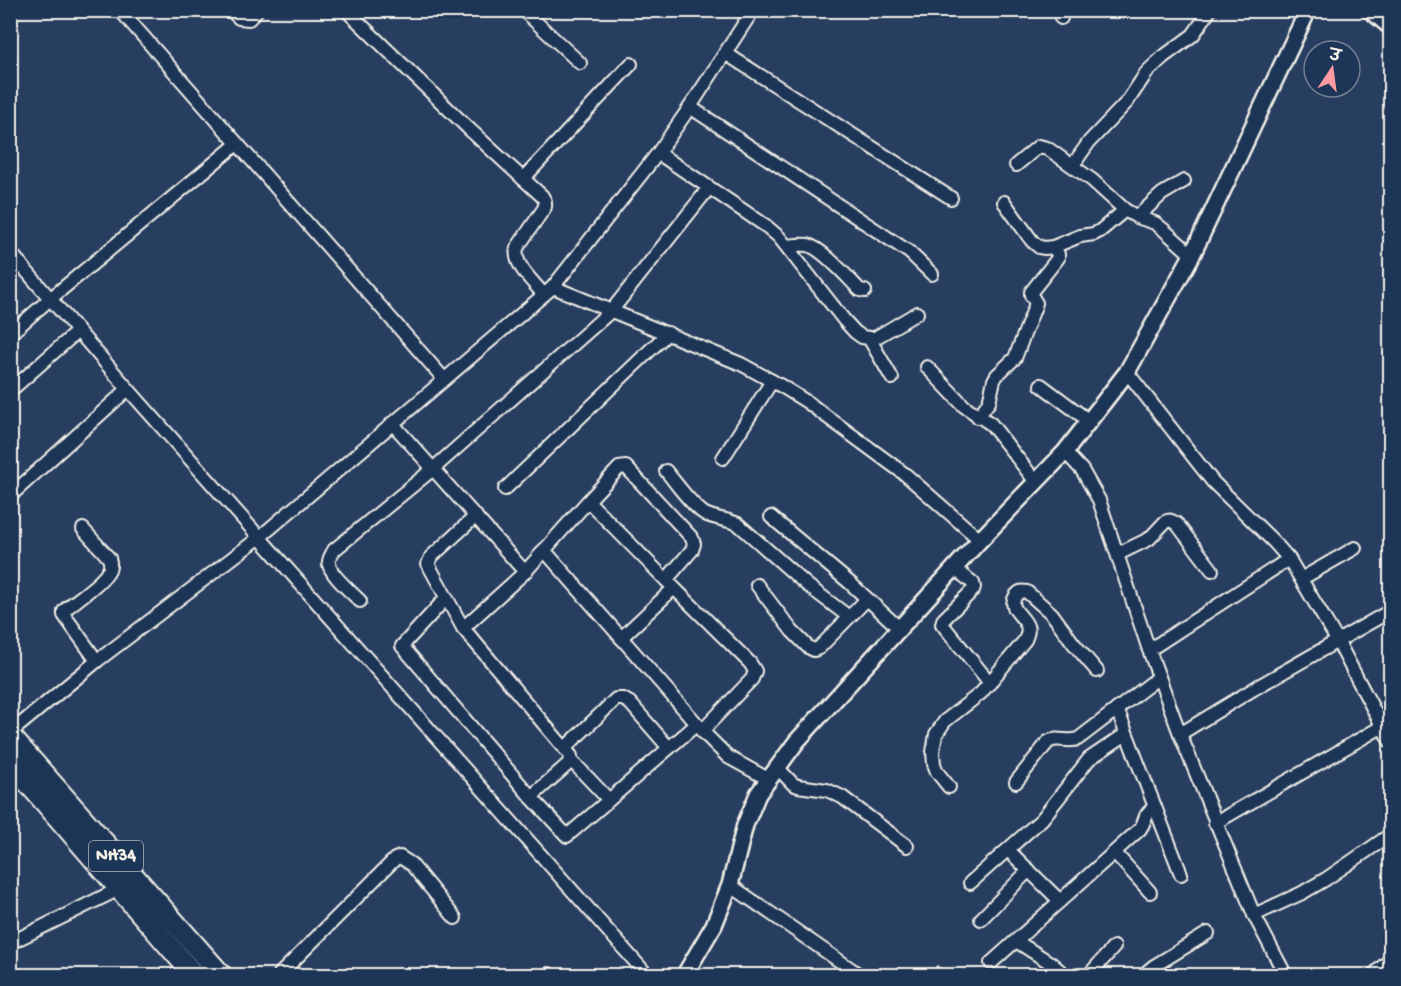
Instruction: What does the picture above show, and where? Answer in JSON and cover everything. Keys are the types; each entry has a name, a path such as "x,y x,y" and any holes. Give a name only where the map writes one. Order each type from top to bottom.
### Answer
{"highway":[{"name":"NH34","path":"10,735 195,975"},
{"name":"NH34","path":"10,762 127,884 222,975"}],"main road":[{"path":"1371,10 1390,26"}],"street":[{"path":"120,10 444,379"},
{"path":"231,10 239,18 249,19 257,10"},
{"path":"346,10 460,121 542,196 545,207 517,248 516,255 519,264 548,290 612,310 741,364 772,381 807,402 906,476 980,540"},
{"path":"523,10 580,63"},
{"path":"10,735 97,661 260,537 548,290 658,153 753,10"},
{"path":"1072,165 1089,142 1128,102 1147,72 1193,35 1210,10"},
{"path":"684,975 714,925 730,885 745,825 758,794 773,773 797,741 899,628 1065,452 1127,372 1192,255 1308,10"},
{"path":"725,52 951,198"},
{"path":"523,179 631,64"},
{"path":"690,106 909,252 932,274"},
{"path":"10,334 237,144"},
{"path":"1016,165 1039,146 1047,148 1104,190 1125,210 1155,223 1192,255"},
{"path":"658,153 779,237 855,332 862,337 874,338 917,313"},
{"path":"1137,217 1162,194 1184,181"},
{"path":"360,602 330,570 328,563 334,550 433,469 612,310 709,188"},
{"path":"1004,202 1032,241 1039,247 1045,248 1080,236 1094,234 1125,210"},
{"path":"788,246 800,244 819,250 860,290 865,291"},
{"path":"978,417 989,402 994,380 1011,363 1018,350 1036,303 1031,292 1058,258 1053,247"},
{"path":"10,252 128,389 648,975"},
{"path":"10,273 21,264"},
{"path":"10,391 78,331"},
{"path":"506,489 668,333"},
{"path":"869,338 892,378"},
{"path":"927,367 964,406 991,424 1036,482"},
{"path":"1127,372 1213,482 1289,559 1387,724 1390,741"},
{"path":"723,458 772,381"},
{"path":"1041,385 1089,421"},
{"path":"10,496 128,389"},
{"path":"392,423 525,572"},
{"path":"1065,452 1082,470 1099,500 1149,650 1215,823 1254,915 1286,975"},
{"path":"463,628 525,572 619,468 626,467 692,538 694,544 670,584 621,638"},
{"path":"666,471 699,509 738,524 807,585 849,618"},
{"path":"446,598 402,645 567,836 669,748 700,728 752,679 755,671 750,663 588,501"},
{"path":"476,516 429,560 430,569 463,628 565,748 571,760 609,800"},
{"path":"771,517 899,628"},
{"path":"1118,554 1149,539 1168,520 1177,524 1212,570"},
{"path":"83,529 109,558 110,568 64,611 64,615 97,661"},
{"path":"1301,579 1355,548"},
{"path":"544,550 728,757 773,773 798,786 827,790 842,797 907,846"},
{"path":"1149,650 1289,559"},
{"path":"954,568 974,583 974,586 973,590 943,620 942,624 990,683"},
{"path":"757,585 792,631 811,650 819,648 867,598"},
{"path":"949,787 937,772 934,764 936,734 945,721 972,702 990,683 1025,640 1028,633 1027,624 1014,608 1013,603 1020,592 1027,592 1052,614 1096,671"},
{"path":"1180,734 1390,610"},
{"path":"1016,782 1048,742 1078,739 1159,677"},
{"path":"565,748 616,699 623,699 630,703 669,748"},
{"path":"1117,709 1181,874"},
{"path":"1215,823 1387,724"},
{"path":"970,884 1047,813 1089,759 1126,734"},
{"path":"531,797 571,760"},
{"path":"991,963 1115,853 1143,826 1146,813 1155,807"},
{"path":"1254,915 1326,879 1390,835"},
{"path":"1008,850 1060,901"},
{"path":"1115,853 1150,892"},
{"path":"278,975 395,859 400,857 411,864 455,918"},
{"path":"981,919 1029,870"},
{"path":"10,943 127,884"},
{"path":"730,885 861,975"},
{"path":"1142,975 1155,971 1208,933"},
{"path":"1016,940 1066,975"},
{"path":"1088,975 1114,947"},
{"path":"1372,975 1390,960"}],"building":[{"path":"937,966 949,976 929,976"}]}
